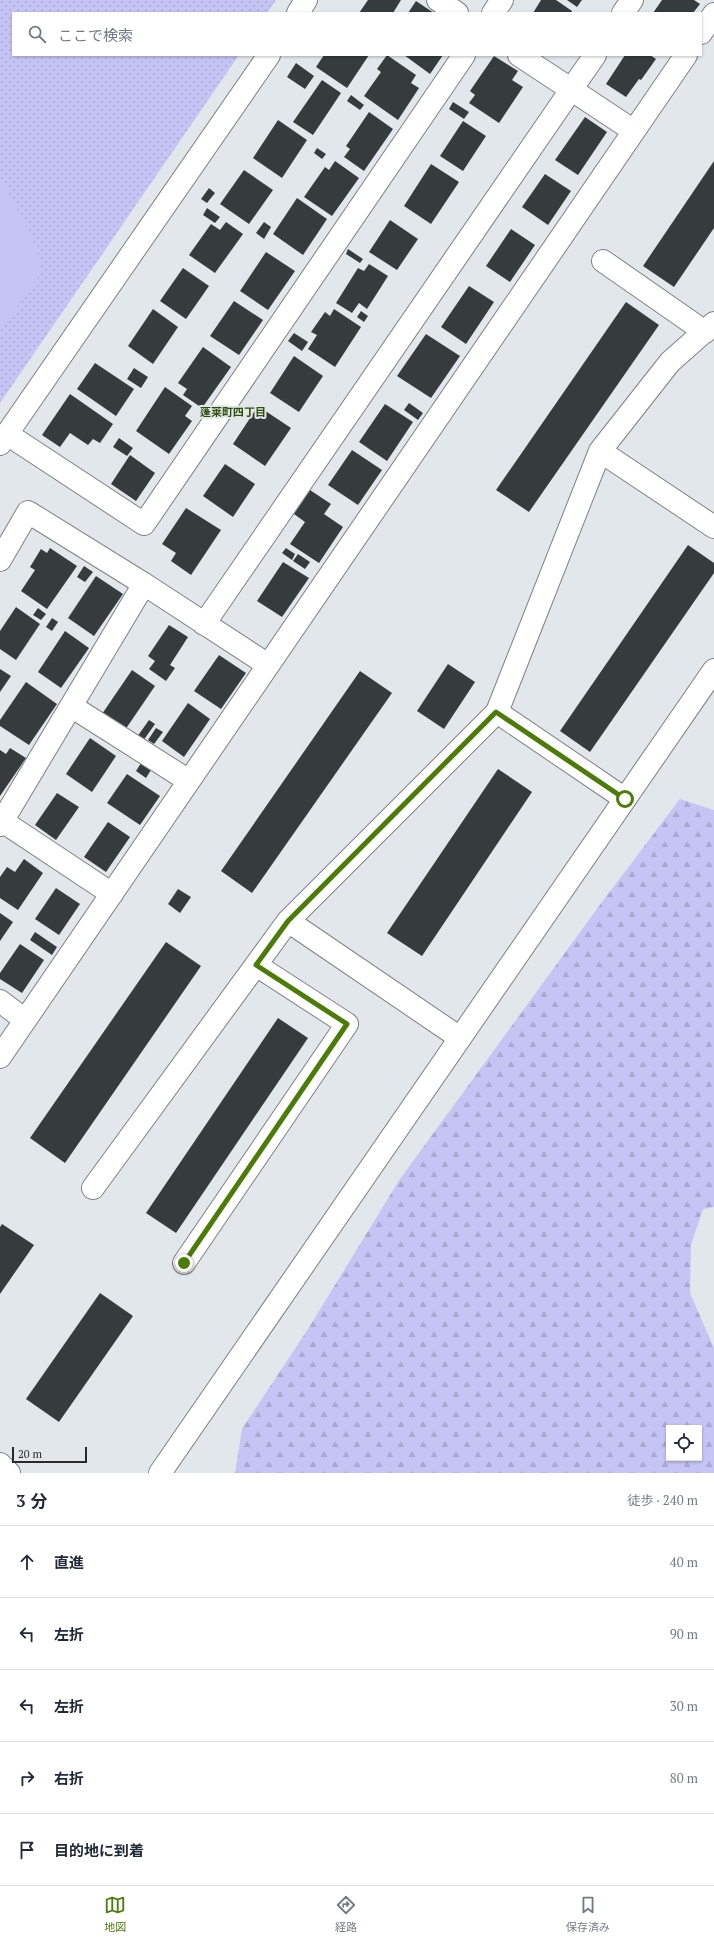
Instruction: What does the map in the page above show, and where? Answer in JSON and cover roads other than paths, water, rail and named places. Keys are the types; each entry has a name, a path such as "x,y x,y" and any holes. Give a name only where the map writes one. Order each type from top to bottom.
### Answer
{"street":[{"path":"299,12 306,0"},
{"path":"438,0 456,12"},
{"path":"494,12 502,0"},
{"path":"624,12 632,0"},
{"path":"702,32 714,14"},
{"path":"268,56 4,439 144,524 463,56"},
{"path":"520,56 634,131"},
{"path":"204,624 593,56"},
{"path":"0,1058 685,56"},
{"path":"93,1188 288,921 496,712 600,451 670,362 709,327 603,261"},
{"path":"600,451 714,527"},
{"path":"0,560 28,512 144,584 268,665"},
{"path":"112,894 1,823 144,584"},
{"path":"160,1473 714,670"},
{"path":"71,706 189,781"},
{"path":"496,712 625,799"},
{"path":"288,921 460,1038"},
{"path":"184,1263 347,1024 256,965"},
{"path":"0,1001 25,1020"},
{"path":"0,1464 9,1473"}],"district":[{"name":"蓬莱町四丁目","path":"233,412"}]}
